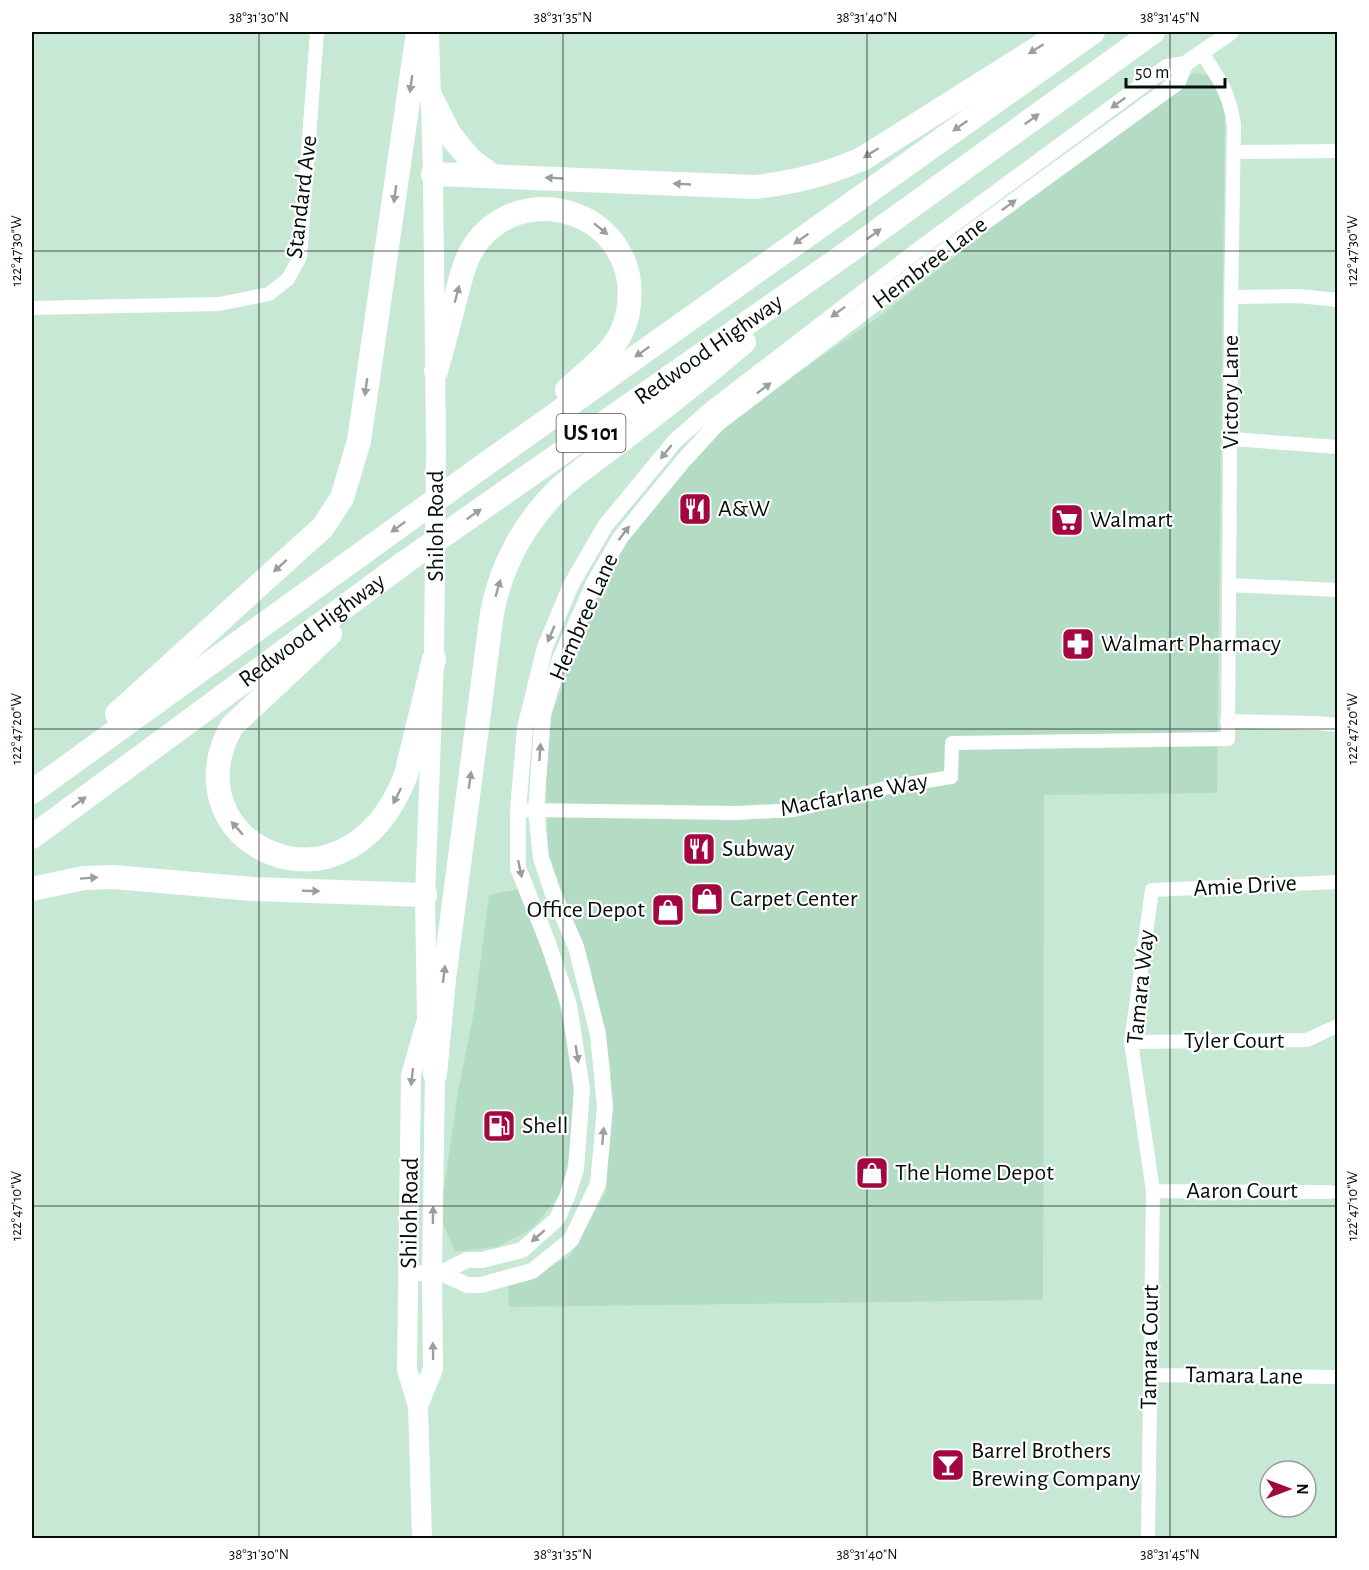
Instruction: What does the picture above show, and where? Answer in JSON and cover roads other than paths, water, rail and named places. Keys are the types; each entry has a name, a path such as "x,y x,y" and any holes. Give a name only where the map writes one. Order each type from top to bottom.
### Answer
{"highway":[{"path":"32,792 323,527 342,498 358,441 418,32"},
{"path":"433,174 755,187 793,182 830,172 862,159 1054,38 1092,32"},
{"name":"Redwood Highway","path":"32,792 476,471 1092,32"},
{"name":"Redwood Highway","path":"32,837 405,563 840,258 1152,32"},
{"path":"430,97 450,135 470,159 491,175"},
{"path":"436,371 470,253 483,235 496,224 527,210 548,209 567,212 599,227 620,250 626,265 630,293 630,308 620,336 601,359 476,471"},
{"path":"435,1074 444,979 492,613 496,589 513,549 535,517 561,488 723,361 840,258"},
{"path":"405,563 232,726 220,752 218,781 220,799 236,827 251,842 264,850 298,860 336,854 363,837 381,821 399,793 406,775 434,659"},
{"path":"32,889 84,878 113,877 253,889 425,895"}],"main road":[{"name":"Shiloh Road","path":"418,1406 433,1369 437,1273 435,1074 427,1020 425,895 434,659 436,446 429,32"},
{"name":"Shiloh Road","path":"422,1539 418,1406 407,1370 411,1074 427,1020"}],"street":[{"name":"Standard Ave","path":"32,308 219,304 269,294 288,279 300,257 317,32"},
{"name":"Hembree Lane","path":"437,1273 467,1260 482,1260 522,1250 557,1219 576,1169 582,1089 569,1005 548,943 518,868 518,810 525,728 545,647 571,585 605,526 675,441 710,410 909,257 1167,67 1185,64 1231,32"},
{"name":"Victory Lane","path":"1202,53 1231,101 1234,125 1228,739"},
{"name":"Hembree Lane","path":"410,1273 437,1273 468,1285 482,1285 532,1271 571,1240 598,1184 605,1107 598,1035 576,947 552,891 541,858 536,810 543,714 560,659 595,581 620,538 684,460 717,424 927,264 1178,82 1185,64"},
{"path":"1234,152 1338,151"},
{"path":"1231,297 1298,296 1338,300"},
{"path":"1231,439 1338,447"},
{"path":"1229,585 1338,590"},
{"path":"1227,721 1338,725"},
{"name":"Macfarlane Way","path":"518,810 737,813 794,810 890,787 951,777 952,743 1228,739"},
{"name":"Amie Drive","path":"1152,890 1338,882"},
{"name":"Tamara Way","path":"1152,890 1131,1042 1153,1191"},
{"path":"548,943 561,948 567,957 584,1016 598,1035"},
{"name":"Tyler Court","path":"1131,1042 1307,1040 1335,1027"},
{"name":"Aaron Court","path":"1153,1191 1331,1192"},
{"name":"Tamara Court","path":"1148,1539 1153,1191"},
{"name":"Tamara Lane","path":"1150,1375 1338,1377"}],"place":[{"name":"A&W","path":"695,509"},
{"name":"Walmart","path":"1067,520"},
{"name":"Walmart Pharmacy","path":"1078,644"},
{"name":"Subway","path":"699,849"},
{"name":"Carpet Center","path":"707,899"},
{"name":"Office Depot","path":"668,910"},
{"name":"Shell","path":"499,1126"},
{"name":"The Home Depot","path":"872,1173"},
{"name":"Barrel Brothers Brewing Company","path":"948,1465"}]}
